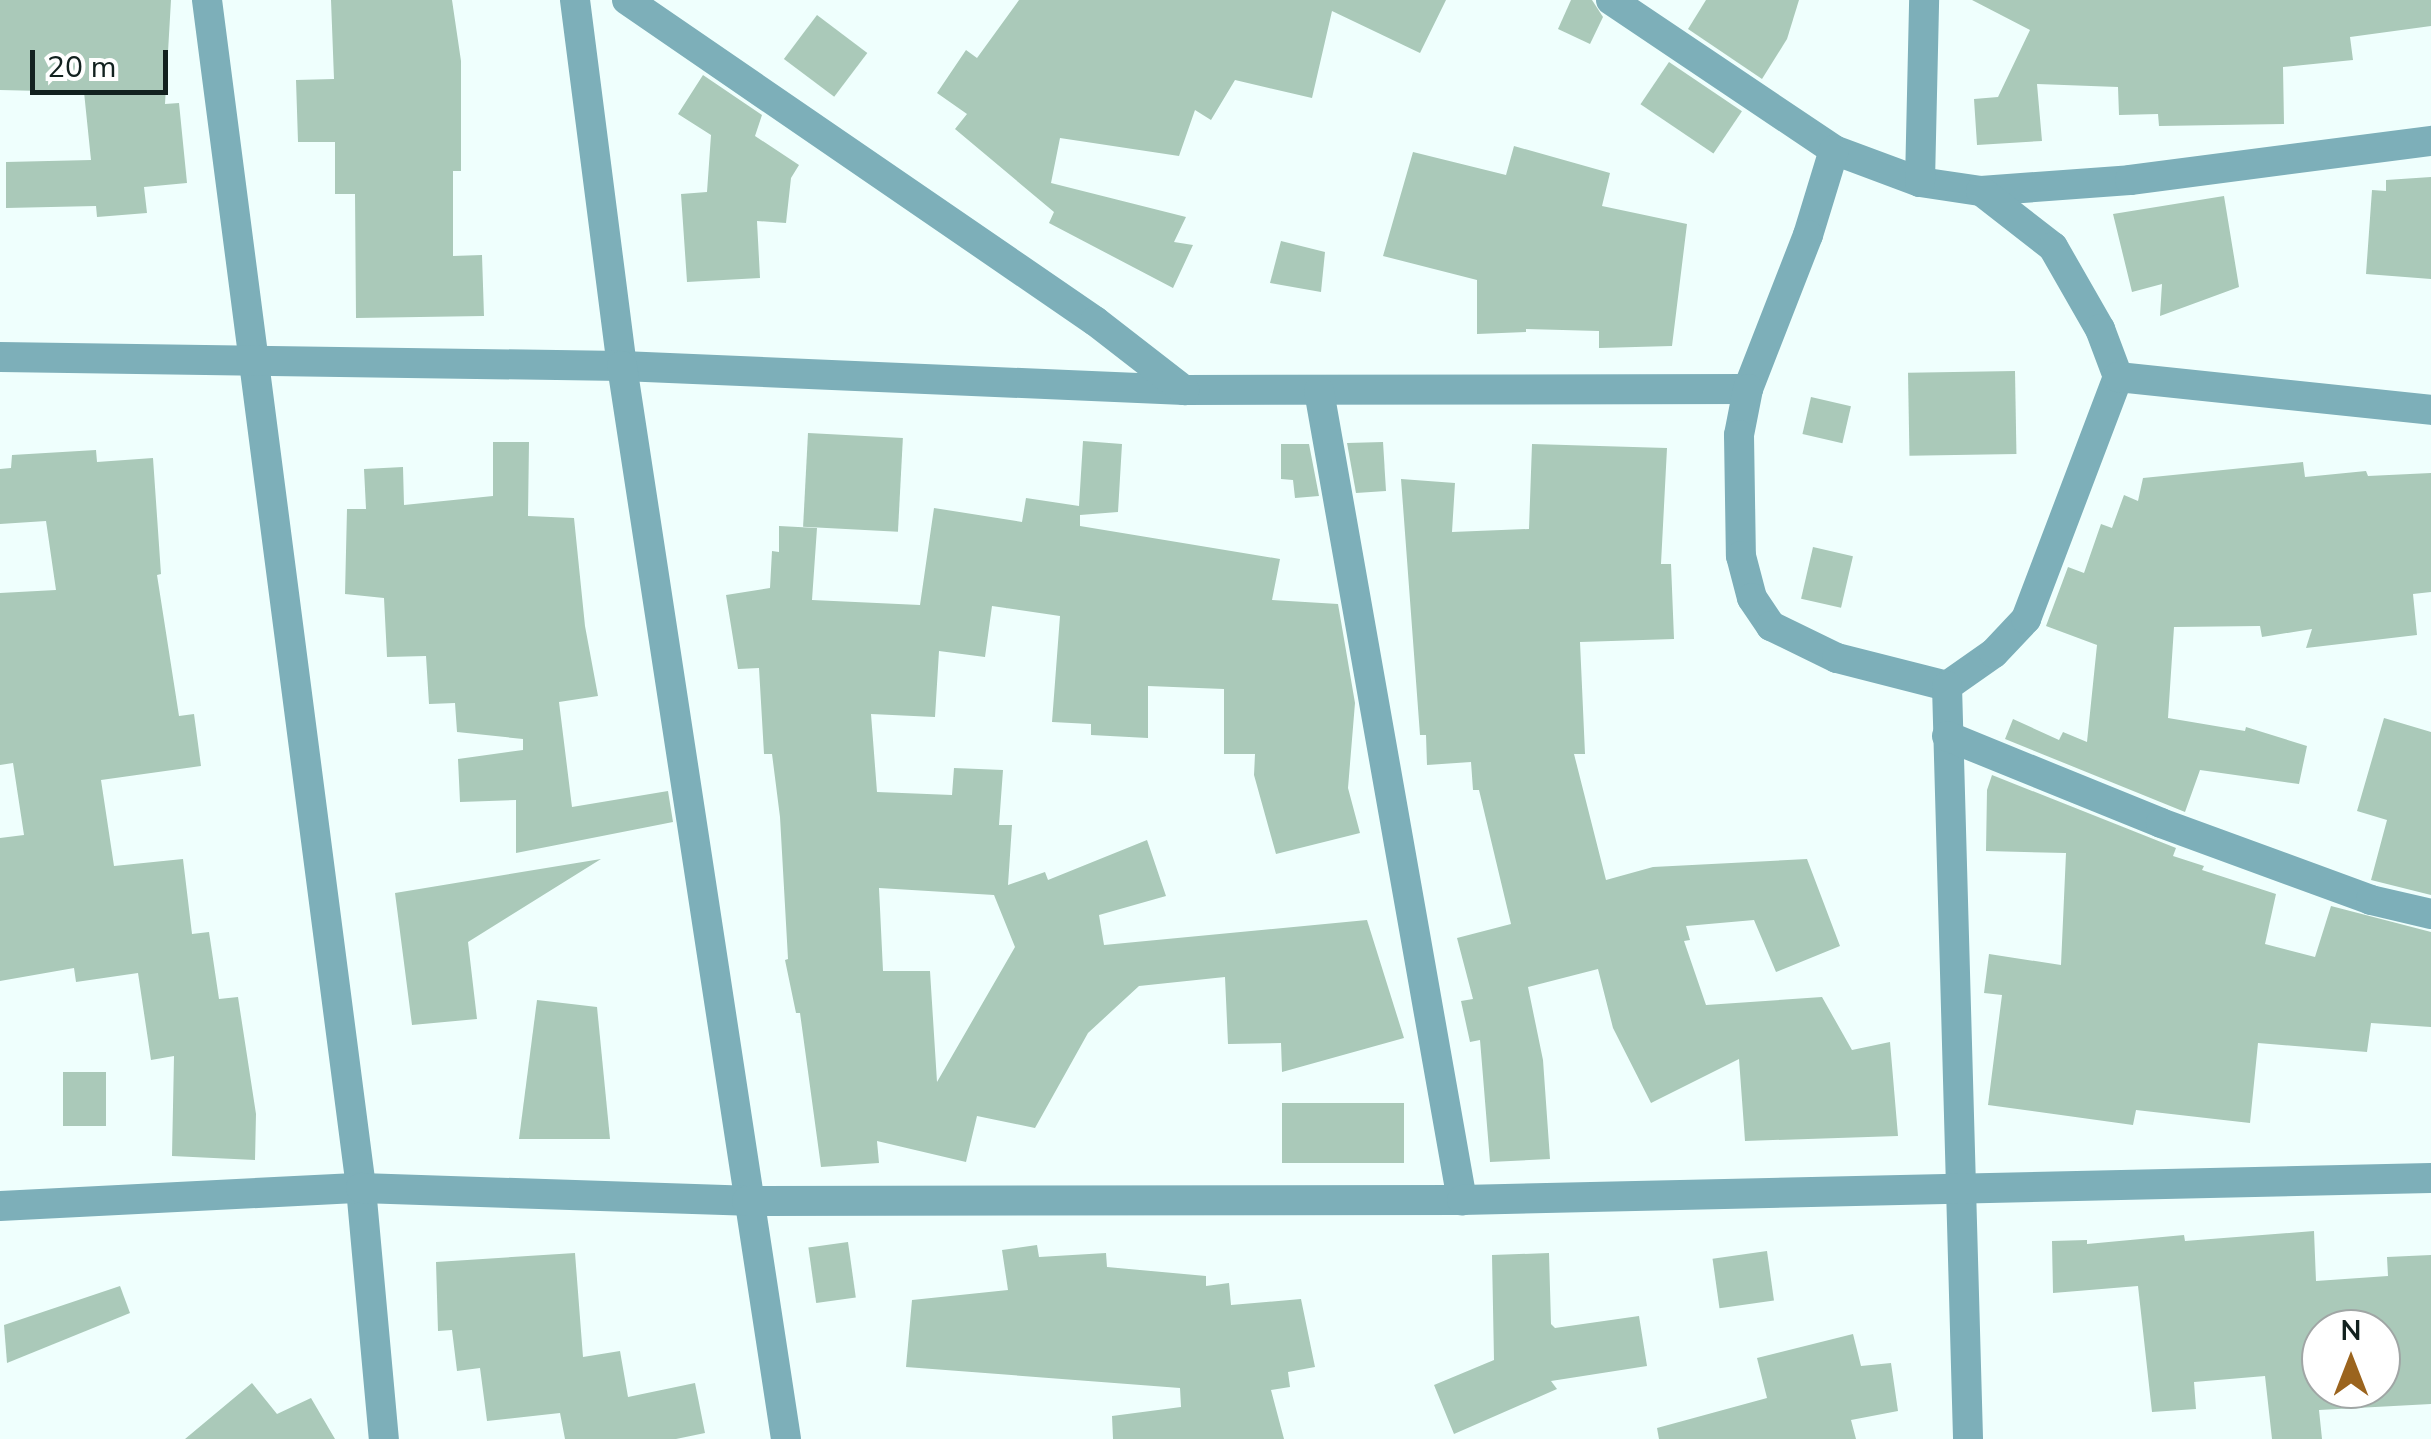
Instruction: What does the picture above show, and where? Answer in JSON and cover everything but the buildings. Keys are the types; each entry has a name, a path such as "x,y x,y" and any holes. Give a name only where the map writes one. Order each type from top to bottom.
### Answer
{"street":[{"path":"207,0 360,1188 384,1439"},
{"path":"575,0 622,366 786,1439"},
{"path":"627,0 1095,321 1184,390"},
{"path":"1612,0 1834,150 1920,182 1981,191 2130,180 2431,141"},
{"path":"1920,182 1924,0"},
{"path":"1834,150 1808,235 1748,389 1739,435 1736,492 1741,556 1752,598 1771,626 1837,658 1947,686 1994,653 2026,619 2118,377 2100,329 2053,247 1981,191"},
{"path":"0,356 622,366 1184,390 1748,389"},
{"path":"2118,377 2431,410"},
{"path":"1319,391 1462,1200"},
{"path":"1947,686 1968,1439"},
{"path":"1947,736 2160,823 2371,900 2431,914"},
{"path":"0,1206 360,1188 747,1201 1462,1200 2431,1178"}]}
